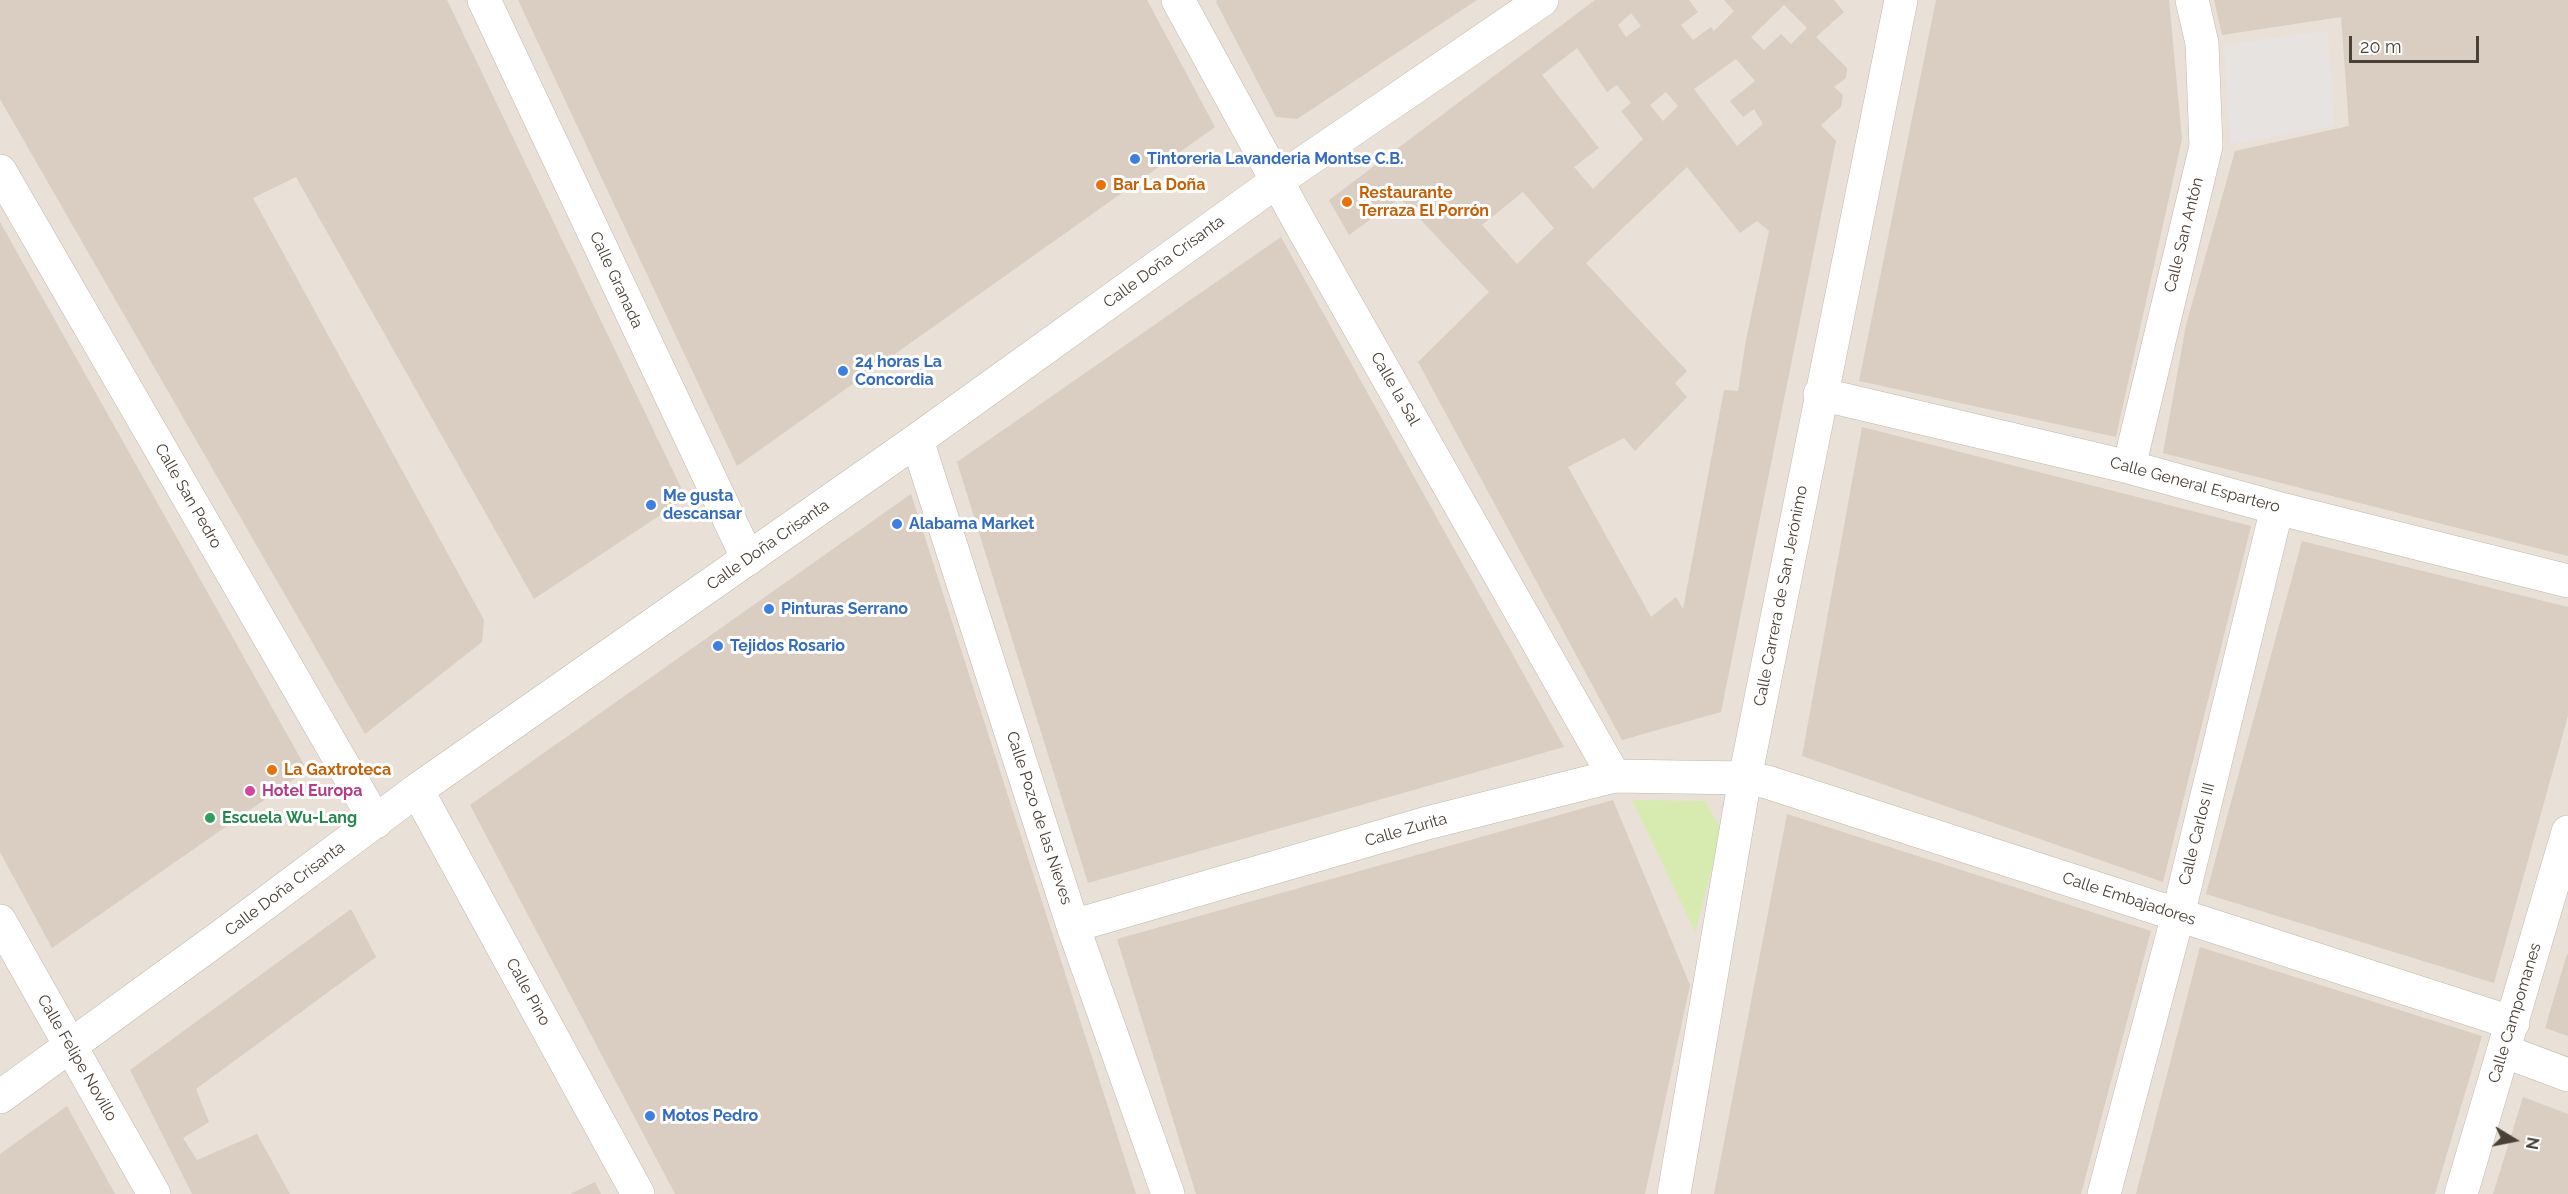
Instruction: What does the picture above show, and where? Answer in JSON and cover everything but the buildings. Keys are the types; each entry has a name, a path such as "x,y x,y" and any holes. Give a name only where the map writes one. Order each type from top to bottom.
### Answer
{"street":[{"name":"Calle Granada","path":"483,0 748,559"},
{"name":"Calle la Sal","path":"1178,0 1277,181 1614,776"},
{"name":"Calle Doña Crisanta","path":"0,1097 417,790 917,440 1277,181 1542,0"},
{"name":"Calle Carrera de San Jerónimo","path":"1674,1194 1745,778 1900,0"},
{"name":"Calle San Antón","path":"2129,466 2206,146 2202,43 2192,0"},
{"name":"Calle San Pedro","path":"0,171 375,822"},
{"name":"Calle General Espartero","path":"1820,394 2129,466 2277,508 2568,581"},
{"name":"Calle Pozo de las Nieves","path":"917,440 1073,926 1168,1194"},
{"name":"Calle Carlos III","path":"2104,1194 2178,915 2277,508"},
{"name":"Calle Zurita","path":"1073,926 1427,823 1614,776 1745,778"},
{"name":"Calle Embajadores","path":"1745,778 1778,786 2178,915 2508,1037 2568,1075"},
{"name":"Calle Pino","path":"417,790 638,1194"},
{"name":"Calle Campomanes","path":"2461,1194 2568,832"},
{"name":"Calle Felipe Novillo","path":"0,921 154,1194"}],"shaded area":[{"path":"0,0 2568,0 2568,1194 0,1194"},
{"path":"2328,31 2334,126 2231,144 2224,45"}],"green space":[{"path":"1632,800 1705,801 1722,831 1695,932"}],"place":[{"name":"Tintoreria Lavanderia Montse C.B.","path":"1135,159"},
{"name":"Bar La Doña","path":"1101,185"},
{"name":"Restaurante Terraza El Porrón","path":"1347,202"},
{"name":"24 horas La Concordia","path":"843,371"},
{"name":"Me gusta descansar","path":"651,505"},
{"name":"Alabama Market","path":"897,524"},
{"name":"Pinturas Serrano","path":"769,609"},
{"name":"Tejidos Rosario","path":"718,646"},
{"name":"La Gaxtroteca","path":"272,770"},
{"name":"Hotel Europa","path":"250,791"},
{"name":"Escuela Wu-Lang","path":"210,818"},
{"name":"Motos Pedro","path":"650,1116"}]}
